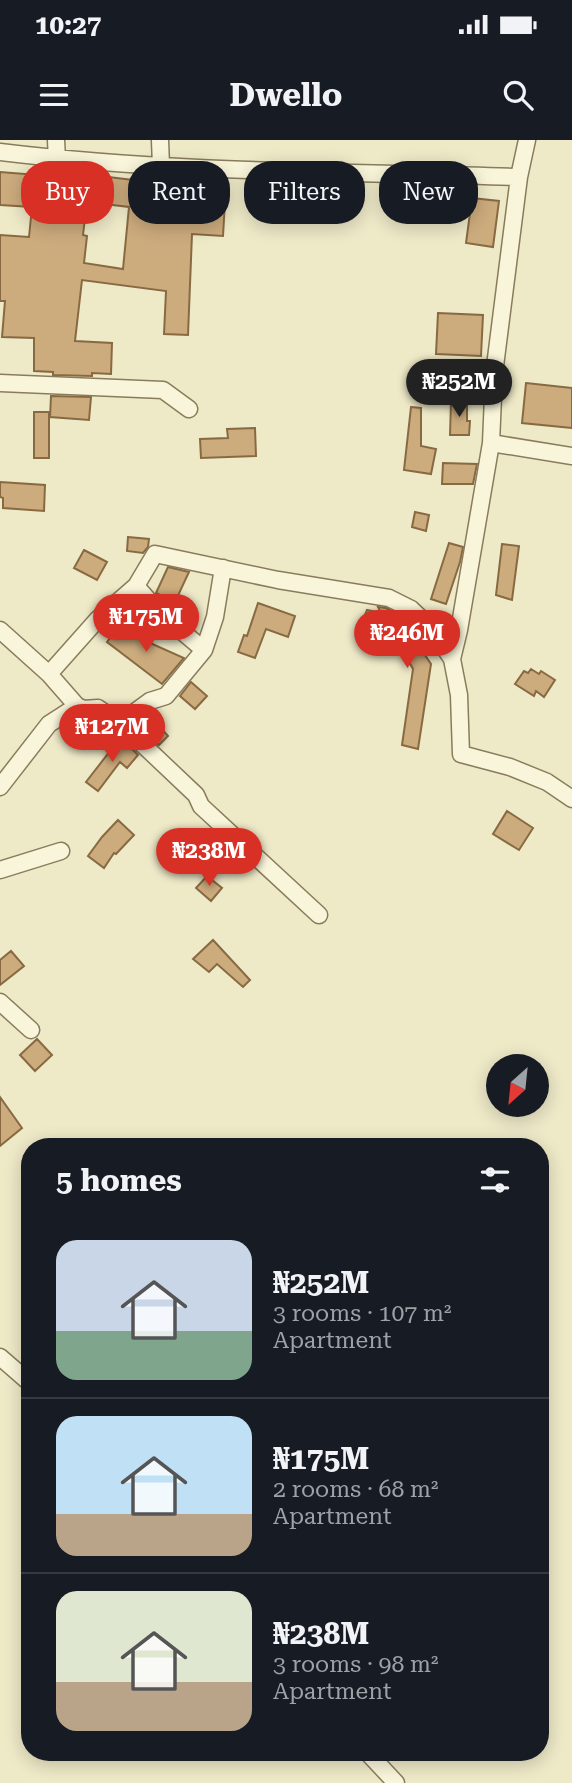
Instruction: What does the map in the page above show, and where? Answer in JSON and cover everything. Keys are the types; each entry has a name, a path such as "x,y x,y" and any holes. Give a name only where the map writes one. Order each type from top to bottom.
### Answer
{"street":[{"path":"56,140 57,159"},
{"path":"160,140 161,161"},
{"path":"452,659 491,443 494,374 519,177 527,140"},
{"path":"0,152 128,164"},
{"path":"230,168 519,177"},
{"path":"0,383 163,390 189,409"},
{"path":"491,443 572,456"},
{"path":"49,674 97,620 135,586 155,554 299,584 389,598 411,609 432,629 452,659 459,695 461,754 523,772 547,782 572,799"},
{"path":"120,723 150,701 166,696 204,650 215,617 223,568"},
{"path":"135,586 159,612 204,650"},
{"path":"0,631 49,674 78,706 84,709 98,708 120,723 196,795 201,806 318,915"},
{"path":"0,787 50,724 78,706"},
{"path":"0,870 61,851"},
{"path":"0,1002 31,1030"},
{"path":"0,1357 21,1375"},
{"path":"375,1761 396,1783"}],"building":[{"path":"0,172 21,174 21,206 0,205"},
{"path":"114,178 128,179 128,207 114,205"},
{"path":"478,199 499,201 493,247 466,243 469,224 478,224"},
{"path":"128,217 128,224 224,224 223,236 192,234 188,335 164,334 166,291 82,280 75,341 112,343 111,374 92,373 92,376 53,375 53,372 34,371 34,338 2,337 5,301 0,301 0,235 29,237 30,224 84,224 83,235 87,236 84,263 123,269"},
{"path":"438,313 483,315 481,356 436,354"},
{"path":"526,383 572,388 572,428 522,423"},
{"path":"51,396 91,397 89,420 50,417"},
{"path":"451,402 467,402 469,435 450,435"},
{"path":"411,407 421,408 421,446 436,449 431,474 404,470"},
{"path":"34,412 49,412 49,458 34,458"},
{"path":"255,428 256,456 201,458 200,439 228,438 227,429"},
{"path":"443,463 477,464 473,484 442,484"},
{"path":"0,482 45,485 44,511 3,508"},
{"path":"415,512 429,515 426,531 412,527"},
{"path":"128,537 149,539 148,547 143,553 127,551"},
{"path":"449,543 463,547 446,604 431,599"},
{"path":"502,544 519,546 512,600 496,595"},
{"path":"84,550 107,562 97,580 74,568"},
{"path":"168,567 189,572 175,602 156,593"},
{"path":"258,603 295,616 288,637 266,629 255,658 238,652 244,635 247,636"},
{"path":"378,607 397,614 431,664 418,749 402,745 413,669 392,631 361,625 367,610 381,613"},
{"path":"141,613 139,638 184,658 162,684 107,642 117,629 127,637"},
{"path":"531,669 539,674 541,671 555,680 544,697 536,691 534,696 515,684 524,671 528,673"},
{"path":"191,682 207,696 195,709 180,696"},
{"path":"152,718 168,736 159,745 141,728"},
{"path":"117,742 121,746 125,742 138,755 127,768 120,762 98,791 86,782"},
{"path":"507,811 533,828 519,850 493,834"},
{"path":"118,820 134,835 114,853 104,868 88,856"},
{"path":"207,876 222,888 211,901 196,888"},
{"path":"213,940 250,980 243,987 217,964 209,972 193,959"},
{"path":"11,951 24,966 0,985 0,960"},
{"path":"37,1039 52,1055 35,1071 20,1055"},
{"path":"0,1097 22,1128 0,1146"}]}
